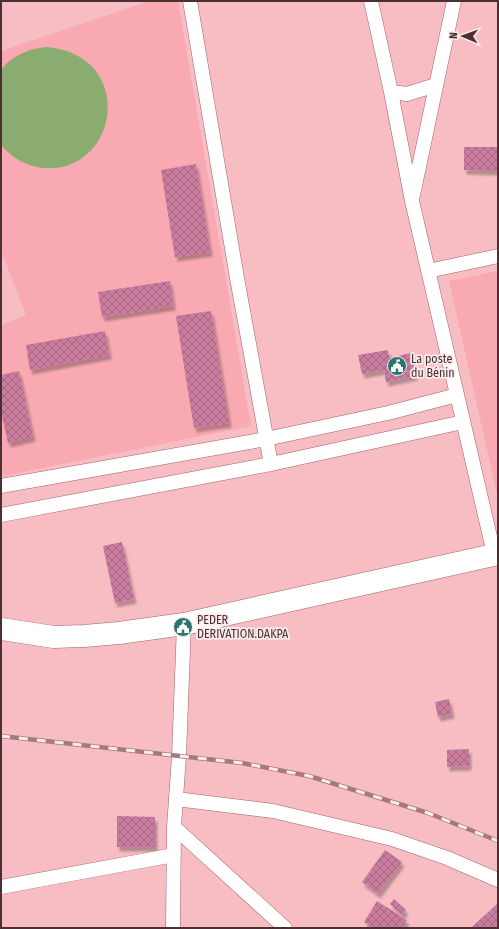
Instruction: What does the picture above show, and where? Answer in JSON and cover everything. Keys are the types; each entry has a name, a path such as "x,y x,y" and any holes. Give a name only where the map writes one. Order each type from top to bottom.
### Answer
{"main road":[{"path":"1,629 54,637 119,633 184,624 496,554"}],"street":[{"path":"190,1 237,278 271,464"},
{"path":"371,1 428,272 496,554"},
{"path":"412,201 454,1"},
{"path":"391,92 407,94 436,85"},
{"path":"428,272 498,256"},
{"path":"1,486 266,439 457,395"},
{"path":"1,515 271,464 463,422"},
{"path":"173,928 174,827 179,756 184,624"},
{"path":"176,799 272,811 392,839 447,858 498,880"},
{"path":"174,827 285,928"},
{"path":"1,887 174,855"}],"shaded area":[{"path":"150,1 178,1 251,426 4,476 1,462 1,325 26,315 1,250 1,51"},
{"path":"498,271 498,499 449,281"}],"green space":[{"path":"46,47 75,54 95,70 105,90 108,112 102,134 89,153 69,165 43,168 20,161 1,145 1,70 10,60 21,54 33,49"}],"building":[{"path":"464,147 498,147 498,171 464,170"},
{"path":"196,164 210,252 175,257 161,170"},
{"path":"170,281 173,306 102,317 98,292"},
{"path":"211,311 229,423 194,428 176,316"},
{"path":"105,331 109,355 30,370 26,345"},
{"path":"388,350 389,358 411,353 415,376 386,382 384,370 362,374 358,355"},
{"path":"19,371 33,437 8,443 1,411 1,375"},
{"path":"122,542 134,599 115,603 103,546"},
{"path":"449,699 452,714 438,717 435,702"},
{"path":"469,749 469,766 447,767 447,750"},
{"path":"117,816 155,817 155,847 117,847"},
{"path":"385,850 402,862 378,894 362,882"},
{"path":"394,899 406,910 402,915 390,904"},
{"path":"377,901 407,920 402,928 372,928 364,922"},
{"path":"498,903 498,928 471,928"}],"railway":[{"path":"1,736 242,763 309,776 428,813 498,841"}],"place":[{"name":"La poste du Bénin","path":"397,366"},
{"name":"PEDER DERIVATION.DAKPA","path":"183,627"}]}
